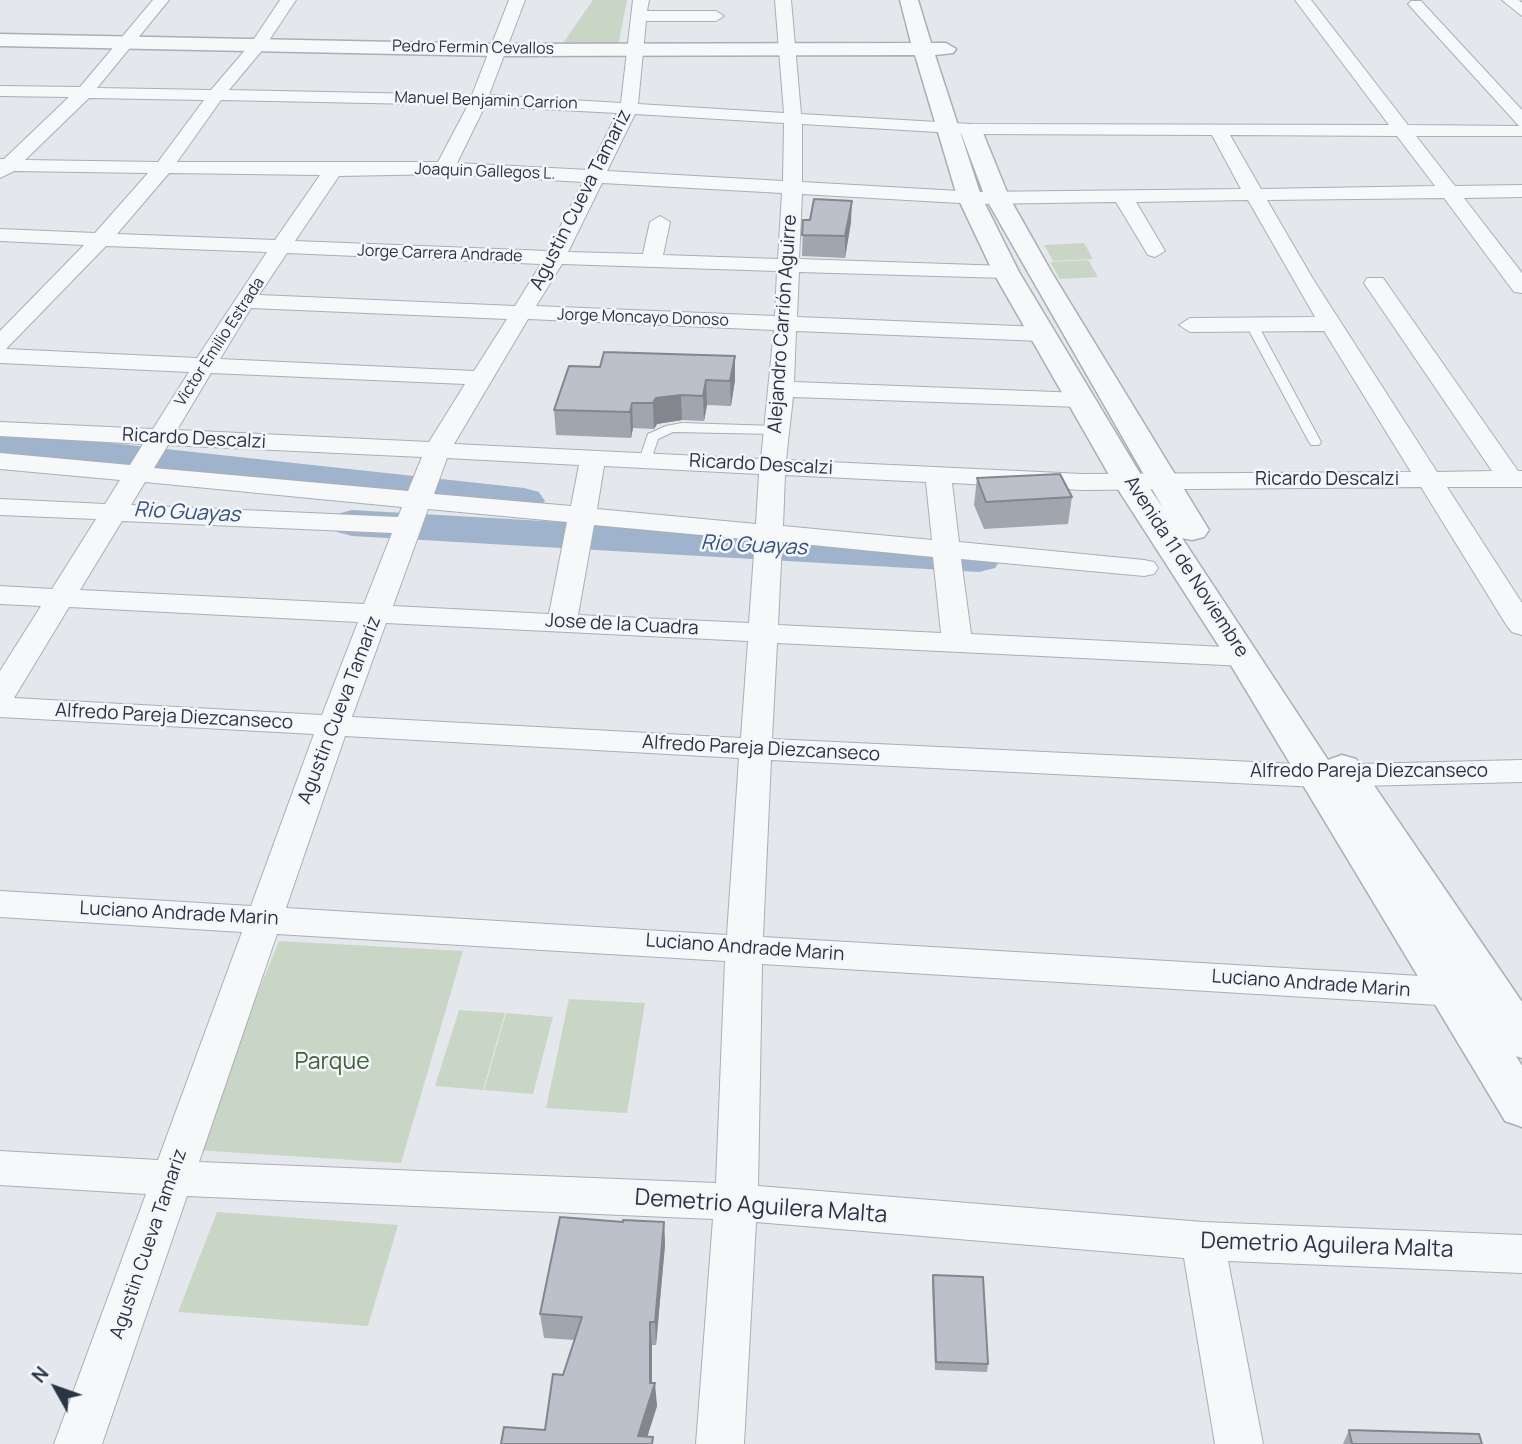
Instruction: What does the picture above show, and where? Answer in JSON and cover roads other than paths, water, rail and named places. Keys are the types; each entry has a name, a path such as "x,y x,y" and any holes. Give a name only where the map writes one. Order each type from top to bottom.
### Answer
{"street":[{"path":"3,168 84,93 161,0"},
{"path":"0,344 101,239 163,168 216,94 258,45 288,0"},
{"path":"445,168 479,100 517,0"},
{"name":"Alejandro Carrión Aguirre","path":"720,1444 736,1202 744,947 758,749 775,430 782,389 793,188 793,119 783,0"},
{"name":"Avenida 11 de Noviembre","path":"909,0 945,127 986,192 1244,657 1522,1040"},
{"path":"1303,0 1522,286"},
{"path":"1510,0 1522,11"},
{"path":"1416,4 1522,121"},
{"path":"640,8 716,16"},
{"name":"Agustin Cueva Tamariz","path":"78,1444 333,726 437,450 555,258 629,108 640,8"},
{"name":"Pedro Fermin Cevallos","path":"0,40 498,50 921,49 944,41 954,75"},
{"name":"Manuel Benjamin Carrion","path":"0,91 479,100 971,129 1522,131"},
{"name":"Avenida 11 de Noviembre","path":"962,102 1006,272 1081,400 1144,480 1331,775 1451,993 1522,1107"},
{"path":"1219,132 1331,324 1522,626"},
{"name":"Joaquin Gallegos L.","path":"3,168 445,168 793,188 986,192"},
{"name":"Victor Emilio Estrada","path":"0,696 244,301 333,170"},
{"path":"986,192 1446,185 1522,178"},
{"path":"1446,185 1522,191"},
{"path":"986,192 1122,195 1250,187"},
{"path":"1122,195 1155,251"},
{"path":"652,260 660,222"},
{"name":"Jorge Carrera Andrade","path":"0,235 555,258 1006,272"},
{"path":"1375,283 1516,479"},
{"name":"Jorge Moncayo Donoso","path":"244,301 1041,334"},
{"path":"1190,325 1331,324"},
{"path":"0,356 480,378"},
{"path":"782,389 1081,400"},
{"name":"Ricardo Descalzi","path":"0,429 1082,482 1516,479"},
{"path":"562,623 593,458"},
{"path":"0,461 1137,568 0,468"},
{"path":"938,475 957,642"},
{"path":"0,507 113,510 408,526"},
{"name":"Jose de la Cuadra","path":"0,595 1244,657"},
{"name":"Alfredo Pareja Diezcanseco","path":"0,707 758,749 1331,775 1522,771"},
{"name":"Luciano Andrade Marin","path":"0,904 1490,994"},
{"name":"Demetrio Aguilera Malta","path":"0,1168 736,1202 1203,1241 1522,1254"},
{"path":"1203,1241 1239,1444"}],"lane":[{"path":"1252,325 1315,442"},
{"path":"645,460 652,437 682,427 775,430"}],"waterway":[{"name":"Rio Guayas","path":"0,443 524,501"},
{"name":"Rio Guayas","path":"352,523 979,559"}],"park label":[{"name":"Parque","path":"332,1063"}]}
